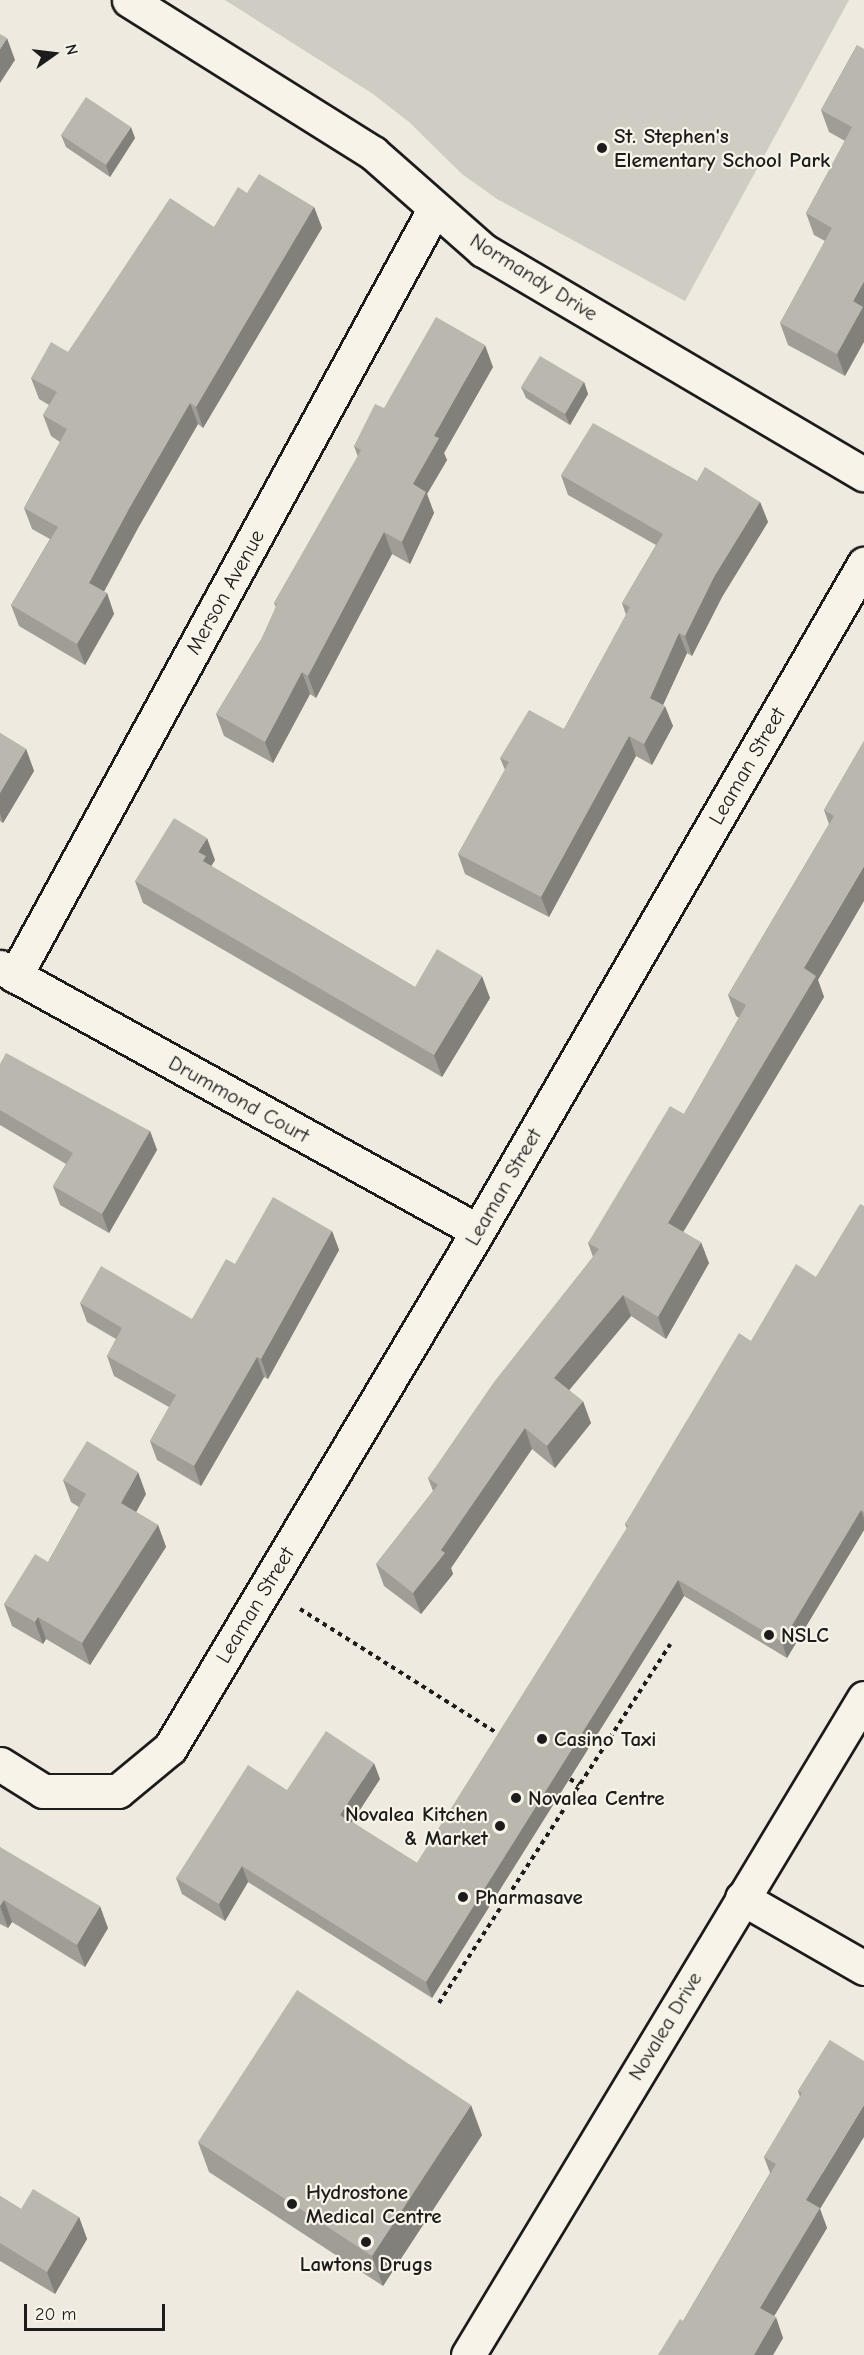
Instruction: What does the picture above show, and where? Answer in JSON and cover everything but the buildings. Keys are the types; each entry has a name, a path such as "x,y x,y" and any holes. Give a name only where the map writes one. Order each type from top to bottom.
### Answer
{"street":[{"name":"Normandy Drive","path":"129,0 373,153 483,250 864,474"},
{"name":"Merson Avenue","path":"7,971 435,208"},
{"name":"Leaman Street","path":"0,1764 43,1791 118,1791 170,1748 478,1231 864,564"},
{"name":"Drummond Court","path":"7,971 478,1231"},
{"name":"Novalea Drive","path":"468,2355 864,1698"},
{"path":"742,1898 864,1968"}],"path":[{"path":"266,1588 510,1741"},
{"path":"439,2004 669,1644"},
{"path":"570,1779 580,1785"}],"shaded area":[{"name":"St. Stephen's Elementary School Park","path":"225,0 849,0 685,301 497,199 462,174 409,122 373,94"}],"place":[{"name":"St. Stephen's Elementary School Park","path":"602,148"},
{"name":"NSLC","path":"769,1635"},
{"name":"Casino Taxi","path":"542,1739"},
{"name":"Novalea Centre","path":"516,1798"},
{"name":"Novalea Kitchen & Market","path":"500,1826"},
{"name":"Pharmasave","path":"463,1897"},
{"name":"Hydrostone Medical Centre","path":"292,2204"},
{"name":"Lawtons Drugs","path":"366,2242"}]}
